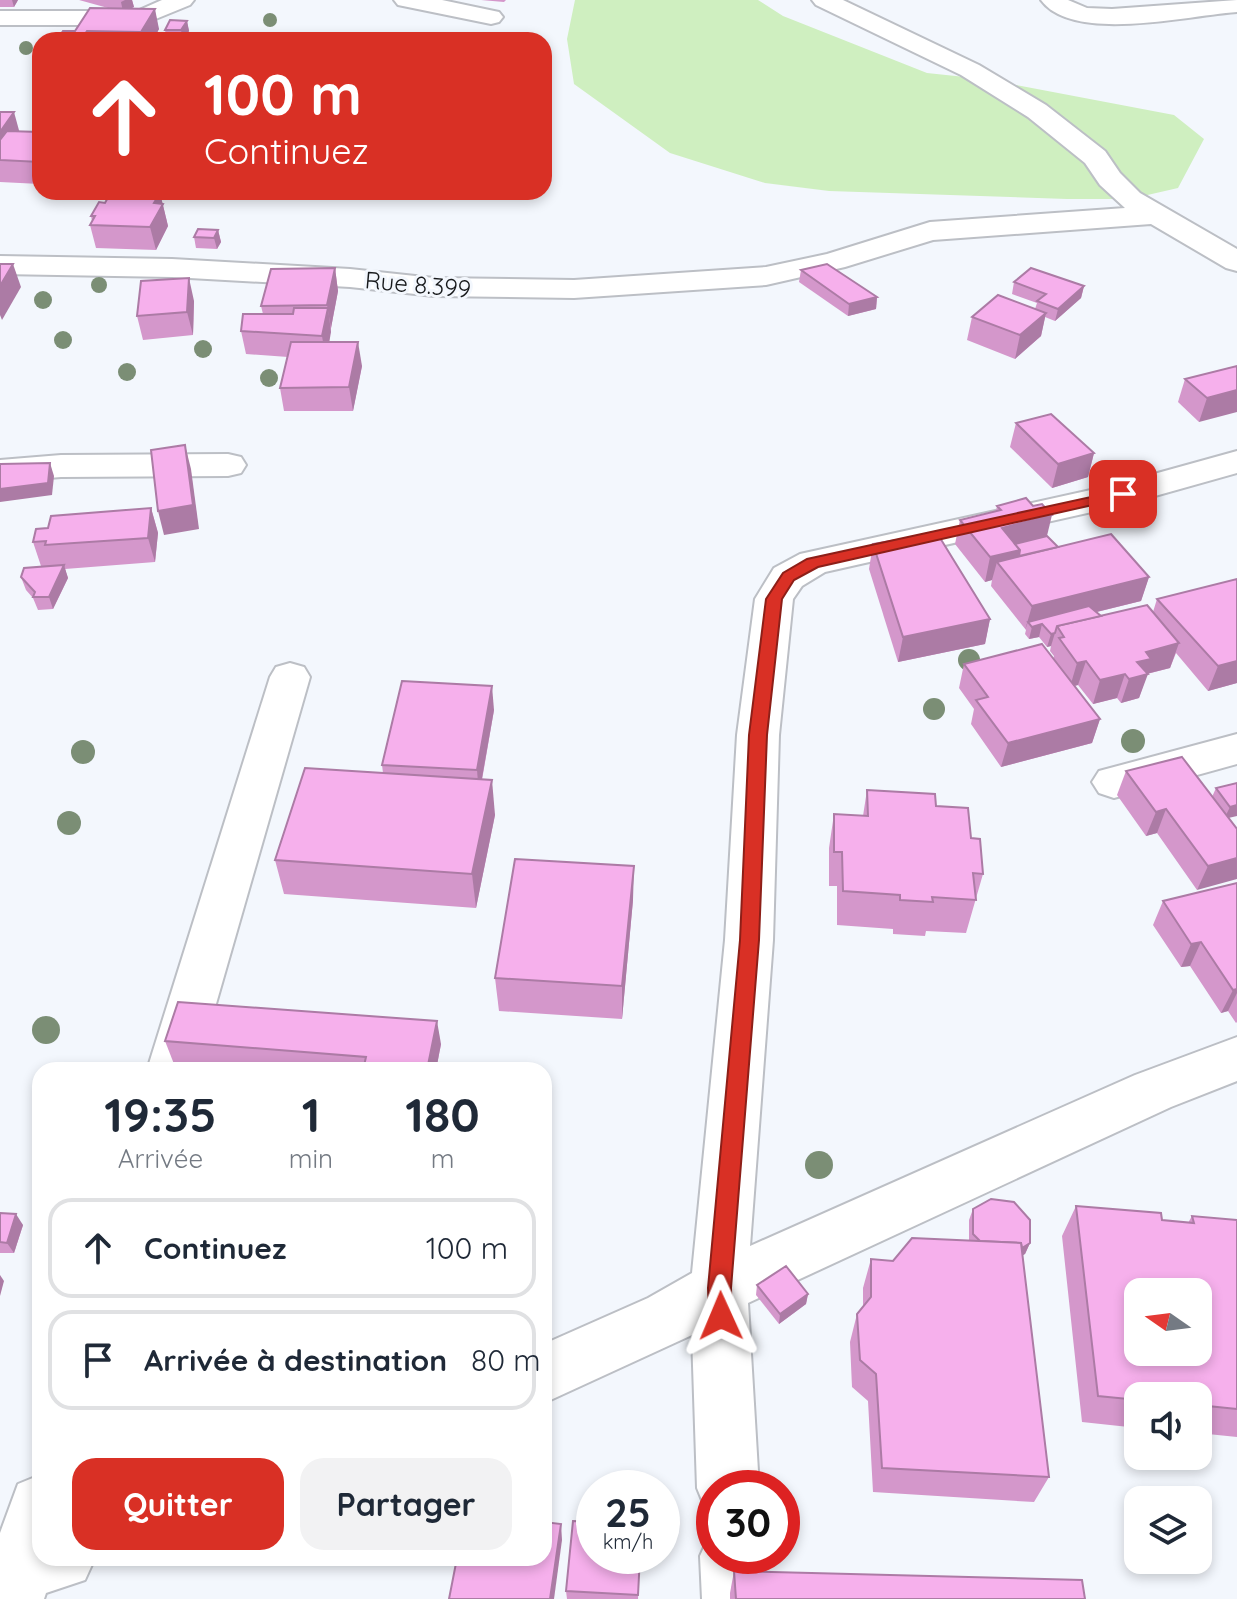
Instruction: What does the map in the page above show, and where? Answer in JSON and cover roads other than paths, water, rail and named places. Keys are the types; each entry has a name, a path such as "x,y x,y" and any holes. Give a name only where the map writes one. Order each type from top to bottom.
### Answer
{"street":[{"path":"0,18 141,18 182,0"},
{"path":"406,0 491,17"},
{"path":"824,0 970,70 1037,111 1095,157 1110,179 1153,215 1237,262"},
{"path":"1053,0 1070,11 1097,16 1237,5"},
{"name":"Rue 8.399","path":"0,265 172,268 509,291 723,281 779,274 834,261 930,231 1153,215"},
{"path":"727,1470 719,1288 749,940 758,735 774,599 788,577 813,563 1123,494 1237,462"},
{"path":"0,471 61,466 228,465"},
{"path":"174,1062 290,677"},
{"path":"1114,782 1237,749"},
{"path":"552,1370 668,1318 719,1288 1153,1091 1237,1059"},
{"path":"24,1572 32,1539"},
{"path":"733,1574 734,1599"}]}
